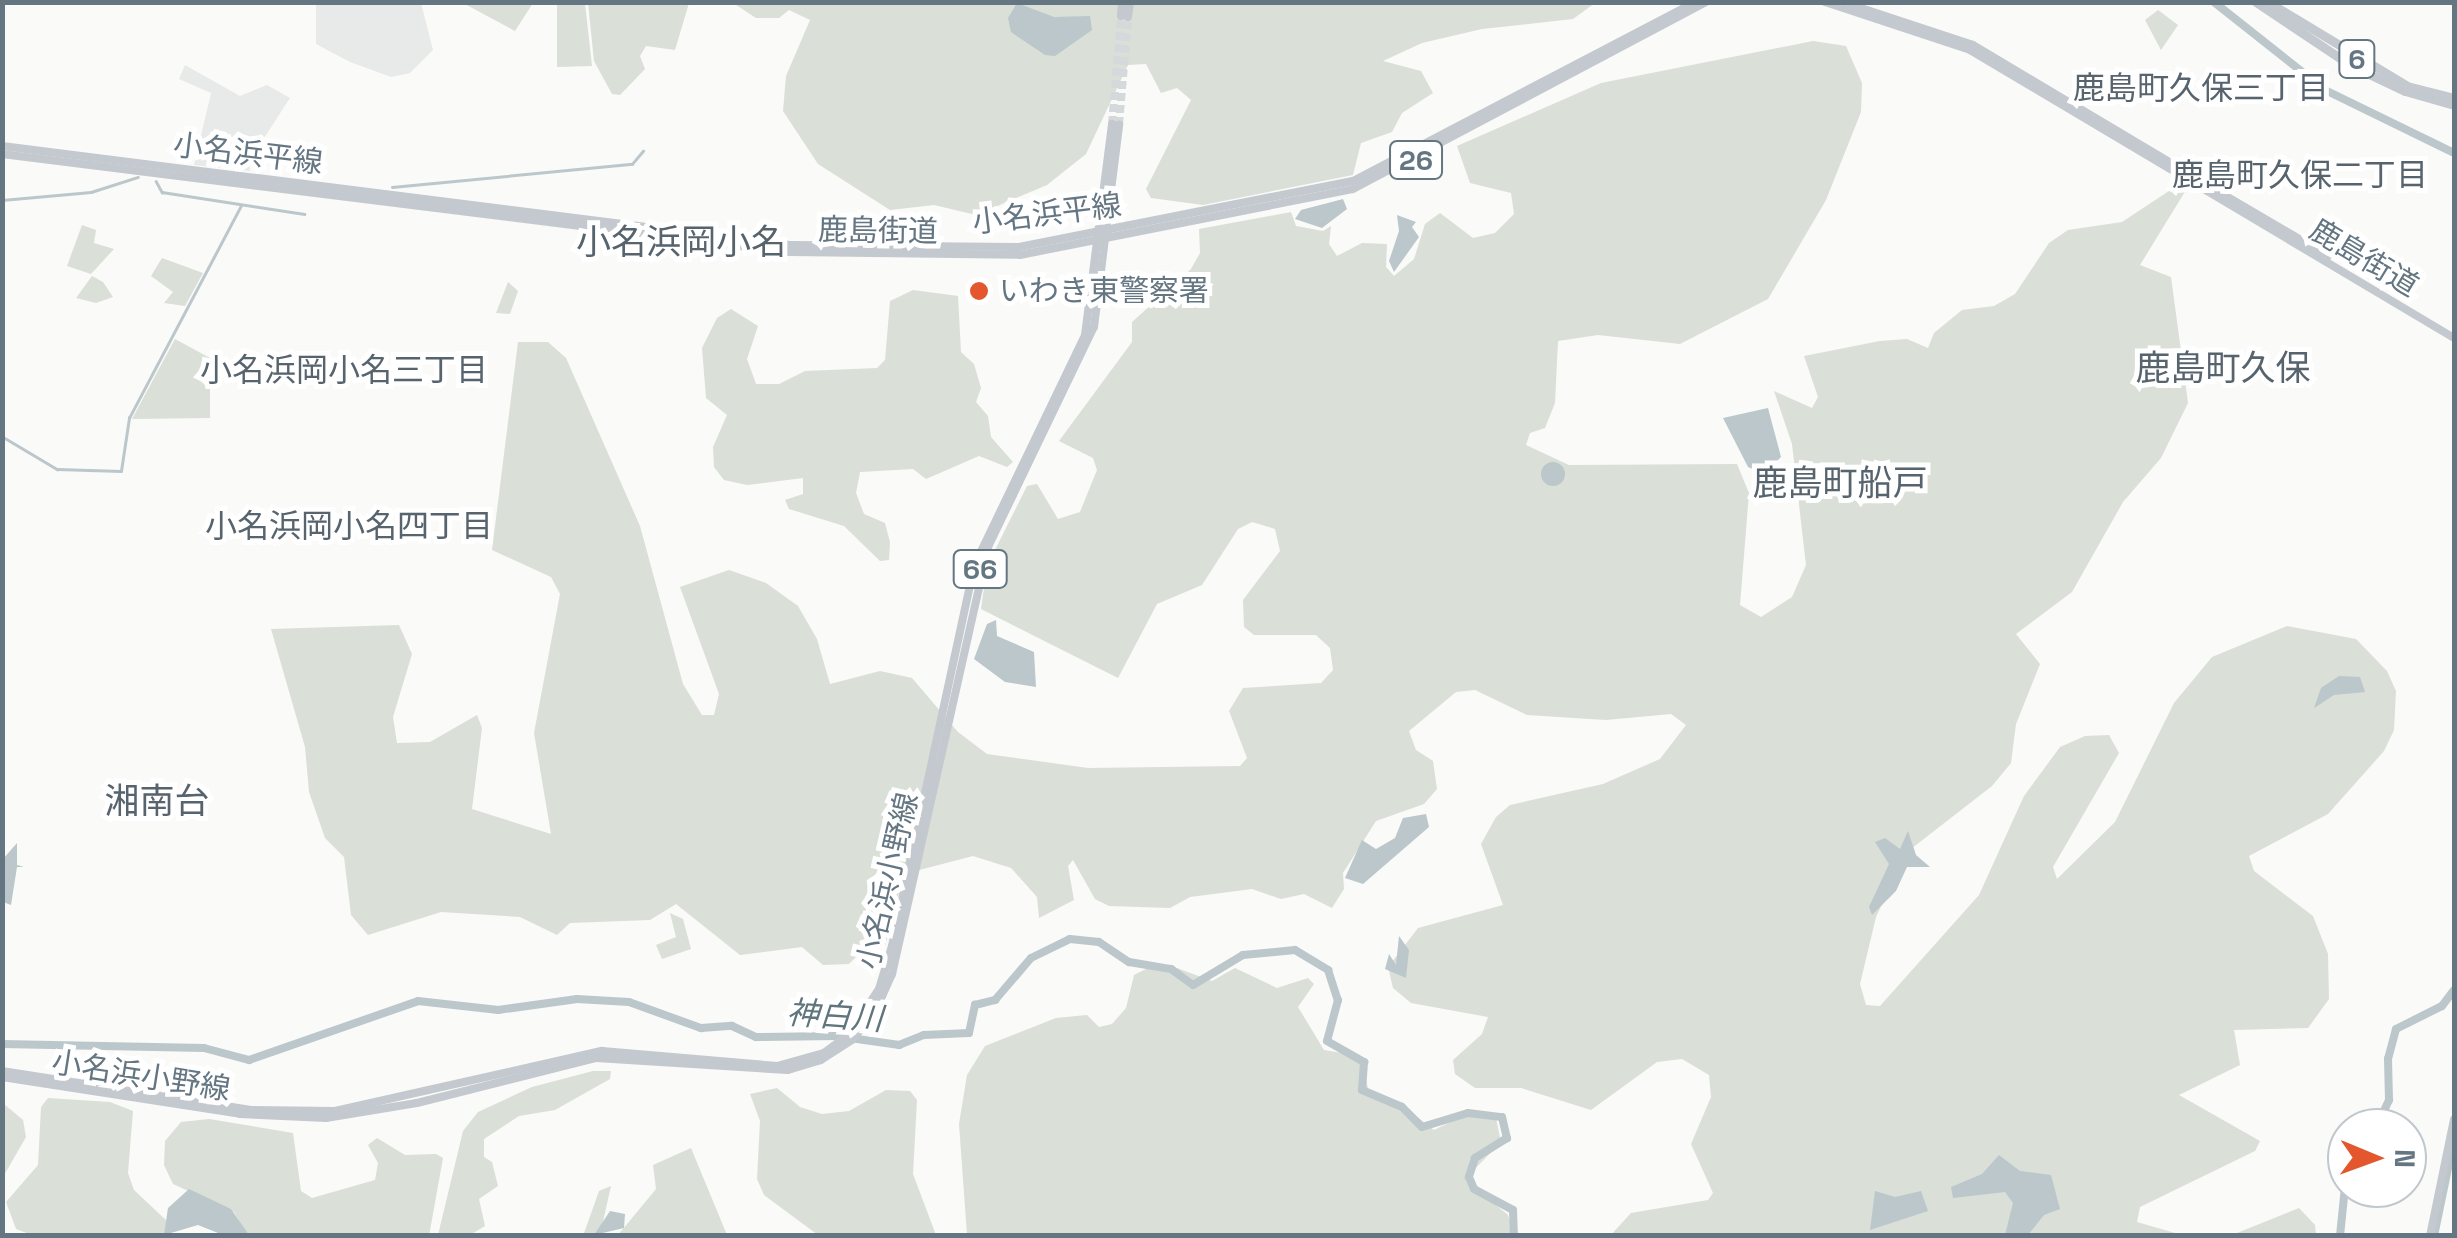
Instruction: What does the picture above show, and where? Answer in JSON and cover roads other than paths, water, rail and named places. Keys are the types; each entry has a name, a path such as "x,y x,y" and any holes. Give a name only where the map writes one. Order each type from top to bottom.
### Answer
{"highway":[{"name":"6","path":"2256,2 2350,65 2405,91 2454,102"},
{"name":"6","path":"2268,2 2407,86 2454,102"}],"main road":[{"path":"1124,17 1126,2"},
{"name":"小名浜平線","path":"2,146 790,245 1007,248 1103,238 1352,181 1696,2"},
{"name":"鹿島街道","path":"2,154 789,252 1020,255 1318,198 1385,176 1706,2"},
{"name":"鹿島街道","path":"1824,2 1970,50 2454,335"},
{"path":"1843,2 1973,45 2454,335"},
{"name":"小名浜小野線","path":"2,1074 240,1114 326,1118 418,1103 596,1058 788,1070 821,1060 851,1036 864,1023 899,948 972,592 994,531 1085,353 1116,125"},
{"path":"2430,1236 2454,1119"}],"waterway":[{"path":"2214,2 2325,90 2454,153"},
{"path":"392,187 632,164 643,151"},
{"path":"2,200 91,192 138,177"},
{"path":"156,181 162,192 304,214"},
{"path":"5,438 57,469 121,471 129,418 241,206"},
{"name":"神白川","path":"2,1044 204,1048 249,1060 418,1001 498,1010 577,999 629,1002 701,1028 732,1026 756,1037 836,1036 899,1045 924,1035 969,1033 975,1005 995,1000 1031,958 1070,939 1099,942 1129,962 1171,969 1193,985 1243,955 1295,950 1328,970 1338,1000 1327,1041 1364,1062 1362,1090 1402,1107 1422,1127 1468,1113 1502,1117 1507,1138 1475,1158 1469,1177 1474,1189 1513,1210 1514,1236"},
{"path":"2385,1108 2389,1100 2388,1059 2396,1029 2442,1006 2454,990"},
{"path":"2434,1236 2454,1139"},
{"path":"2340,1236 2343,1208"}],"tunnel":[{"path":"1112,124 1121,16"},
{"path":"1119,125 1128,17"}],"place":[{"name":"いわき東警察署","path":"979,291"}],"district":[{"name":"鹿島町久保三丁目","path":"2201,88"},
{"name":"鹿島町久保二丁目","path":"2300,175"},
{"name":"小名浜岡小名","path":"681,242"},
{"name":"鹿島町久保","path":"2223,368"},
{"name":"小名浜岡小名三丁目","path":"344,370"},
{"name":"鹿島町船戸","path":"1840,483"},
{"name":"小名浜岡小名四丁目","path":"349,526"},
{"name":"湘南台","path":"157,801"}]}
